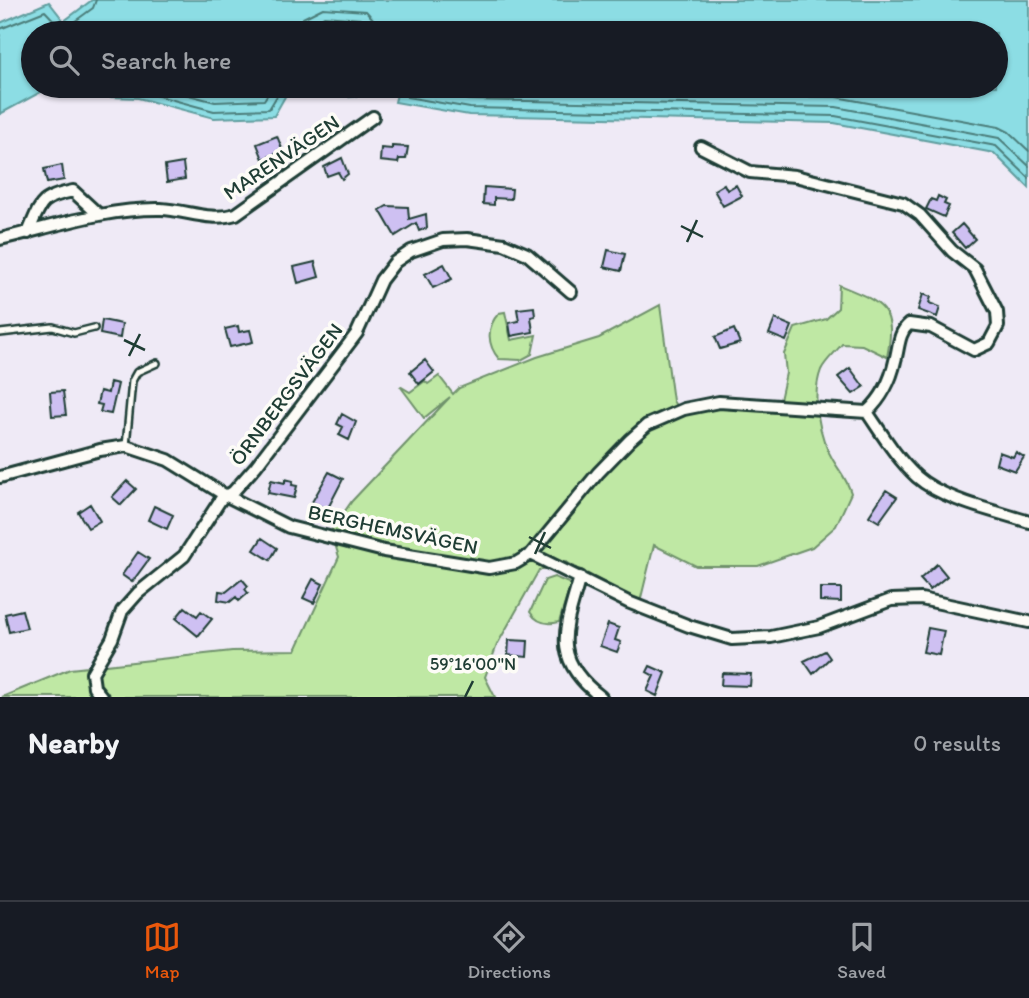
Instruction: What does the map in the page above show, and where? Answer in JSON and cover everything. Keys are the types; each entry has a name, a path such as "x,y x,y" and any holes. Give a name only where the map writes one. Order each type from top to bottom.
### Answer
{"street":[{"name":"MARENVÄGEN","path":"0,239 99,215 161,209 218,217 236,214 373,117"},
{"path":"701,147 750,172 795,176 903,203 920,215 982,279 998,319 996,332 989,343 974,350 931,327 909,324 902,331 895,363 886,385 867,412 894,452 933,489 1029,522"},
{"path":"27,233 39,207 48,196 73,191 99,215"},
{"name":"ÖRNBERGSVÄGEN","path":"102,697 94,687 92,673 112,639 122,611 138,593 184,556 221,499 256,466 357,333 387,271 411,251 434,242 454,239 504,244 527,254 571,292"},
{"name":"BERGHEMSVÄGEN","path":"0,478 100,450 126,446 168,460 289,527 415,558 489,568 516,563 531,554 598,473 630,440 647,425 671,414 719,402 867,412"},
{"path":"531,554 628,602 689,626 732,639 771,637 819,627 891,600 921,599 1029,622"},
{"path":"580,577 565,631 565,650 585,682 601,697"}],"lane":[{"path":"0,333 53,327 74,333 94,328"},
{"path":"126,446 132,381 137,372 157,363"}],"green space":[{"path":"839,285 866,297 883,309 888,317 890,340 887,357 862,345 842,344 821,370 817,392 820,428 828,451 851,493 836,526 812,547 758,566 696,566 654,545 640,602 566,562 539,570 497,645 485,677 495,697 2,697 70,669 232,651 296,650 339,557 331,531 352,501 450,397 424,418 400,386 410,392 425,381 428,384 439,376 453,394 459,388 537,357 599,338 660,305 673,401 683,416 716,407 778,409 786,373 784,354 795,328 826,319 838,308"},
{"path":"505,312 511,340 536,335 532,354 521,360 499,359 490,342 490,330 495,318 499,313"},
{"path":"554,577 571,584 559,622 546,623 536,619 530,612 545,580"}],"water":[{"path":"92,0 1029,0 1029,188 994,153 834,123 469,115 395,102 396,98 1008,98 1008,21 64,21"},
{"path":"49,2 64,21 21,21 21,98 30,98 0,114 0,23"},
{"path":"138,98 284,98 274,116 214,118"}],"building":[{"path":"277,136 283,151 263,159 257,144"},
{"path":"392,146 408,147 406,159 399,159 398,163 380,161 381,148 392,149"},
{"path":"342,158 348,174 342,179 338,172 327,176 324,167"},
{"path":"183,163 185,179 167,182 165,166"},
{"path":"62,165 64,180 47,183 44,169"},
{"path":"724,184 727,190 736,185 742,196 723,206 714,190"},
{"path":"484,187 512,189 511,199 494,198 494,205 483,204"},
{"path":"938,196 946,200 944,204 949,206 944,217 926,209 931,199 936,201"},
{"path":"387,206 408,207 409,219 426,214 427,228 419,231 416,223 395,236 380,210"},
{"path":"962,224 975,239 965,248 952,233"},
{"path":"608,250 625,254 621,271 604,267"},
{"path":"315,262 319,277 298,283 294,267"},
{"path":"444,264 452,279 433,288 425,274"},
{"path":"923,294 931,297 929,303 940,307 937,317 918,310"},
{"path":"534,307 535,316 531,317 533,332 511,336 509,323 519,321 517,309"},
{"path":"775,319 792,326 786,341 769,334"},
{"path":"102,320 122,324 120,338 100,334"},
{"path":"238,326 239,332 250,330 253,342 230,347 225,329"},
{"path":"734,329 740,343 720,349 715,337"},
{"path":"425,360 434,372 419,384 410,372"},
{"path":"850,368 864,387 853,394 838,377"},
{"path":"110,382 118,384 111,414 100,412 102,405 97,404 100,391 108,393"},
{"path":"63,391 66,415 52,416 50,392"},
{"path":"342,414 356,422 349,440 339,435 343,427 337,424"},
{"path":"999,452 1013,457 1016,452 1024,457 1015,471 996,464"},
{"path":"329,472 343,479 327,510 312,502"},
{"path":"285,479 293,481 292,485 297,486 294,498 268,493 271,480 285,483"},
{"path":"127,481 136,489 121,505 112,497"},
{"path":"886,490 897,497 879,522 869,516"},
{"path":"90,504 100,521 88,528 78,512"},
{"path":"154,506 173,515 167,529 148,520"},
{"path":"262,538 277,548 270,560 254,550"},
{"path":"138,552 149,559 132,582 122,575"},
{"path":"937,564 947,576 930,590 920,579"},
{"path":"242,579 248,586 245,589 248,593 239,601 236,597 230,602 218,600 219,591 226,592"},
{"path":"313,579 323,584 314,603 303,598"},
{"path":"820,588 841,588 841,602 820,601"},
{"path":"185,607 197,616 201,611 212,619 198,636 176,618"},
{"path":"22,610 27,628 9,632 5,614"},
{"path":"608,624 619,628 615,640 621,642 617,652 600,646"},
{"path":"928,628 944,631 939,655 923,652"},
{"path":"509,640 528,641 527,657 508,655"},
{"path":"825,651 830,658 813,674 804,661"},
{"path":"650,666 666,673 657,696 647,691 654,676 647,672"},
{"path":"722,673 751,674 750,686 721,685"}]}
